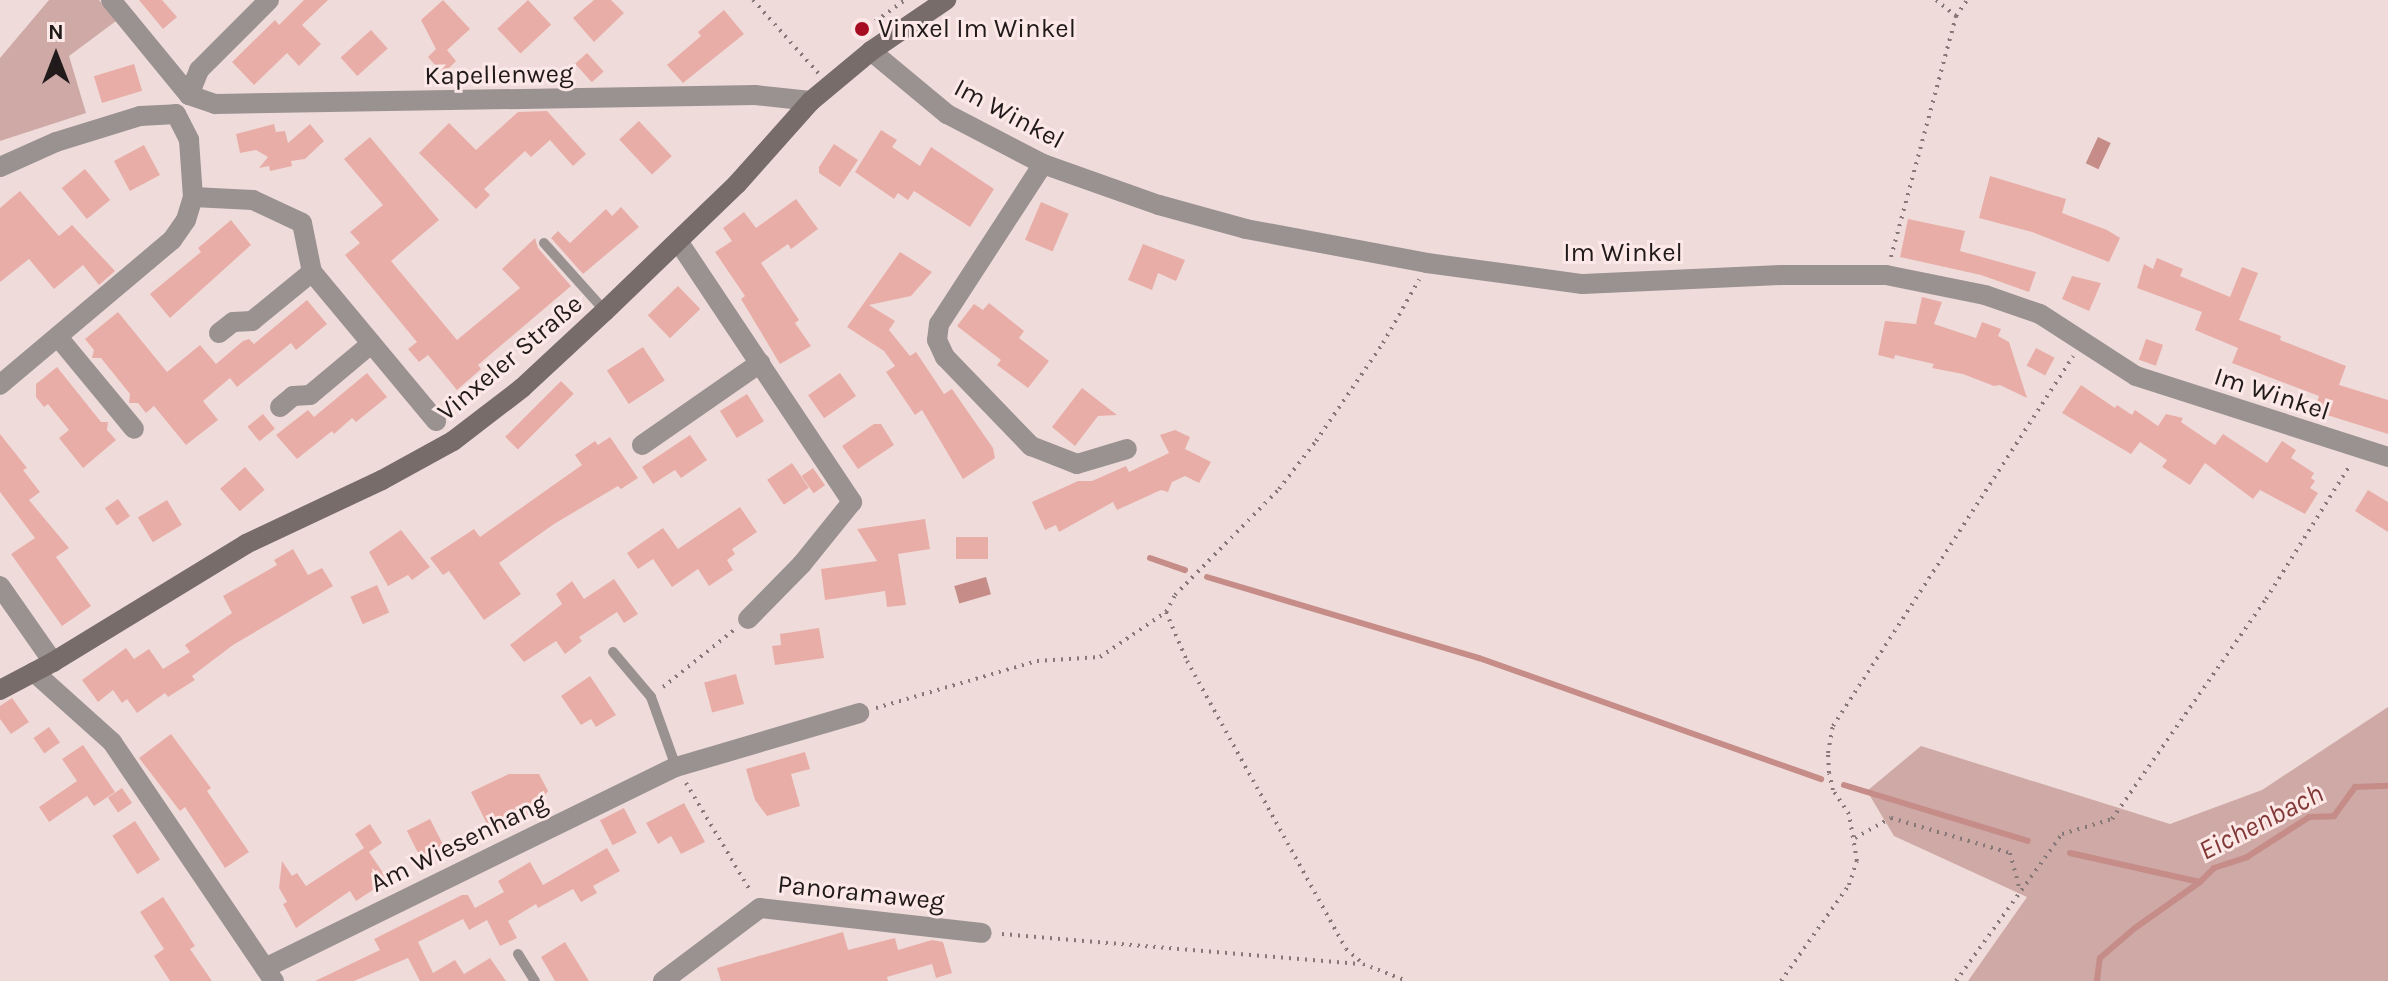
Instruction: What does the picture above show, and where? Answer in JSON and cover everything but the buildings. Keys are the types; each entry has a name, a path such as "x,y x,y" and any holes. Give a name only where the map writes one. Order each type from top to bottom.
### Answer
{"main road":[{"name":"Vinxeler Straße","path":"0,690 53,662 246,544 382,480 453,441 522,388 605,311 737,184 811,101 871,51 946,0"}],"street":[{"path":"111,0 189,95 199,70 269,0"},
{"name":"Im Winkel","path":"871,51 947,114 1043,164 1159,205 1246,229 1427,263 1583,284 1783,275 1886,275 2014,303 2148,380 2388,457"},
{"name":"Kapellenweg","path":"189,95 215,104 755,95 811,101"},
{"path":"0,167 56,142 140,116 176,114 189,140 193,197 186,220 172,240 0,385"},
{"path":"1043,164 939,324 937,340 945,357 1031,446 1077,464 1127,449"},
{"path":"193,197 253,200 302,223 312,272 436,421"},
{"path":"678,241 852,502 802,564 748,619"},
{"path":"219,333 233,322 252,321 312,272"},
{"path":"58,337 134,429"},
{"path":"280,407 293,396 310,395 371,344"},
{"path":"642,445 760,363"},
{"path":"0,586 53,662"},
{"path":"34,672 112,742 270,975"},
{"name":"Am Wiesenhang","path":"270,975 676,767 859,713"},
{"name":"Panoramaweg","path":"663,981 760,908 982,933"}],"lane":[{"path":"544,243 605,311"},
{"path":"613,652 651,697 676,767"},
{"path":"518,954 535,981"}],"path":[{"path":"753,0 818,73"},
{"path":"1936,0 1956,16"},
{"path":"1886,275 1956,16 1967,0"},
{"path":"859,713 1037,661 1100,657 1166,612 1175,595 1261,508 1316,441 1400,316 1427,263"},
{"path":"1781,981 1849,885 1857,861 1849,814 1833,790 1829,773 1828,753 1833,726 2083,341"},
{"path":"1956,981 2062,834 2112,819 2266,599 2360,449"},
{"path":"1166,612 1187,661 1328,919 1346,949 1363,964"},
{"path":"651,697 748,619"},
{"path":"676,767 760,908"},
{"path":"1855,838 1891,818 2010,853 2020,891"},
{"path":"982,933 1363,964 1407,981"}],"shaded area":[{"path":"49,0 99,0 116,21 69,56 86,113 0,141 0,58"},
{"path":"2098,137 2111,143 2098,169 2086,163"},
{"path":"986,577 991,594 959,603 954,586"},
{"path":"2388,707 2388,981 1968,981 2027,897 1894,836 1867,791 1921,746 2170,824 2262,790"}],"waterway":[{"path":"1150,558 1185,570"},
{"path":"1207,577 1479,658 1821,779"},
{"path":"1844,785 2028,841"},
{"name":"Eichenbach","path":"2097,981 2100,958 2214,868 2247,857 2309,817 2334,816 2355,787 2388,786"},
{"path":"2070,853 2200,882"}],"place":[{"name":"Vinxel Im Winkel","path":"862,29"}]}
